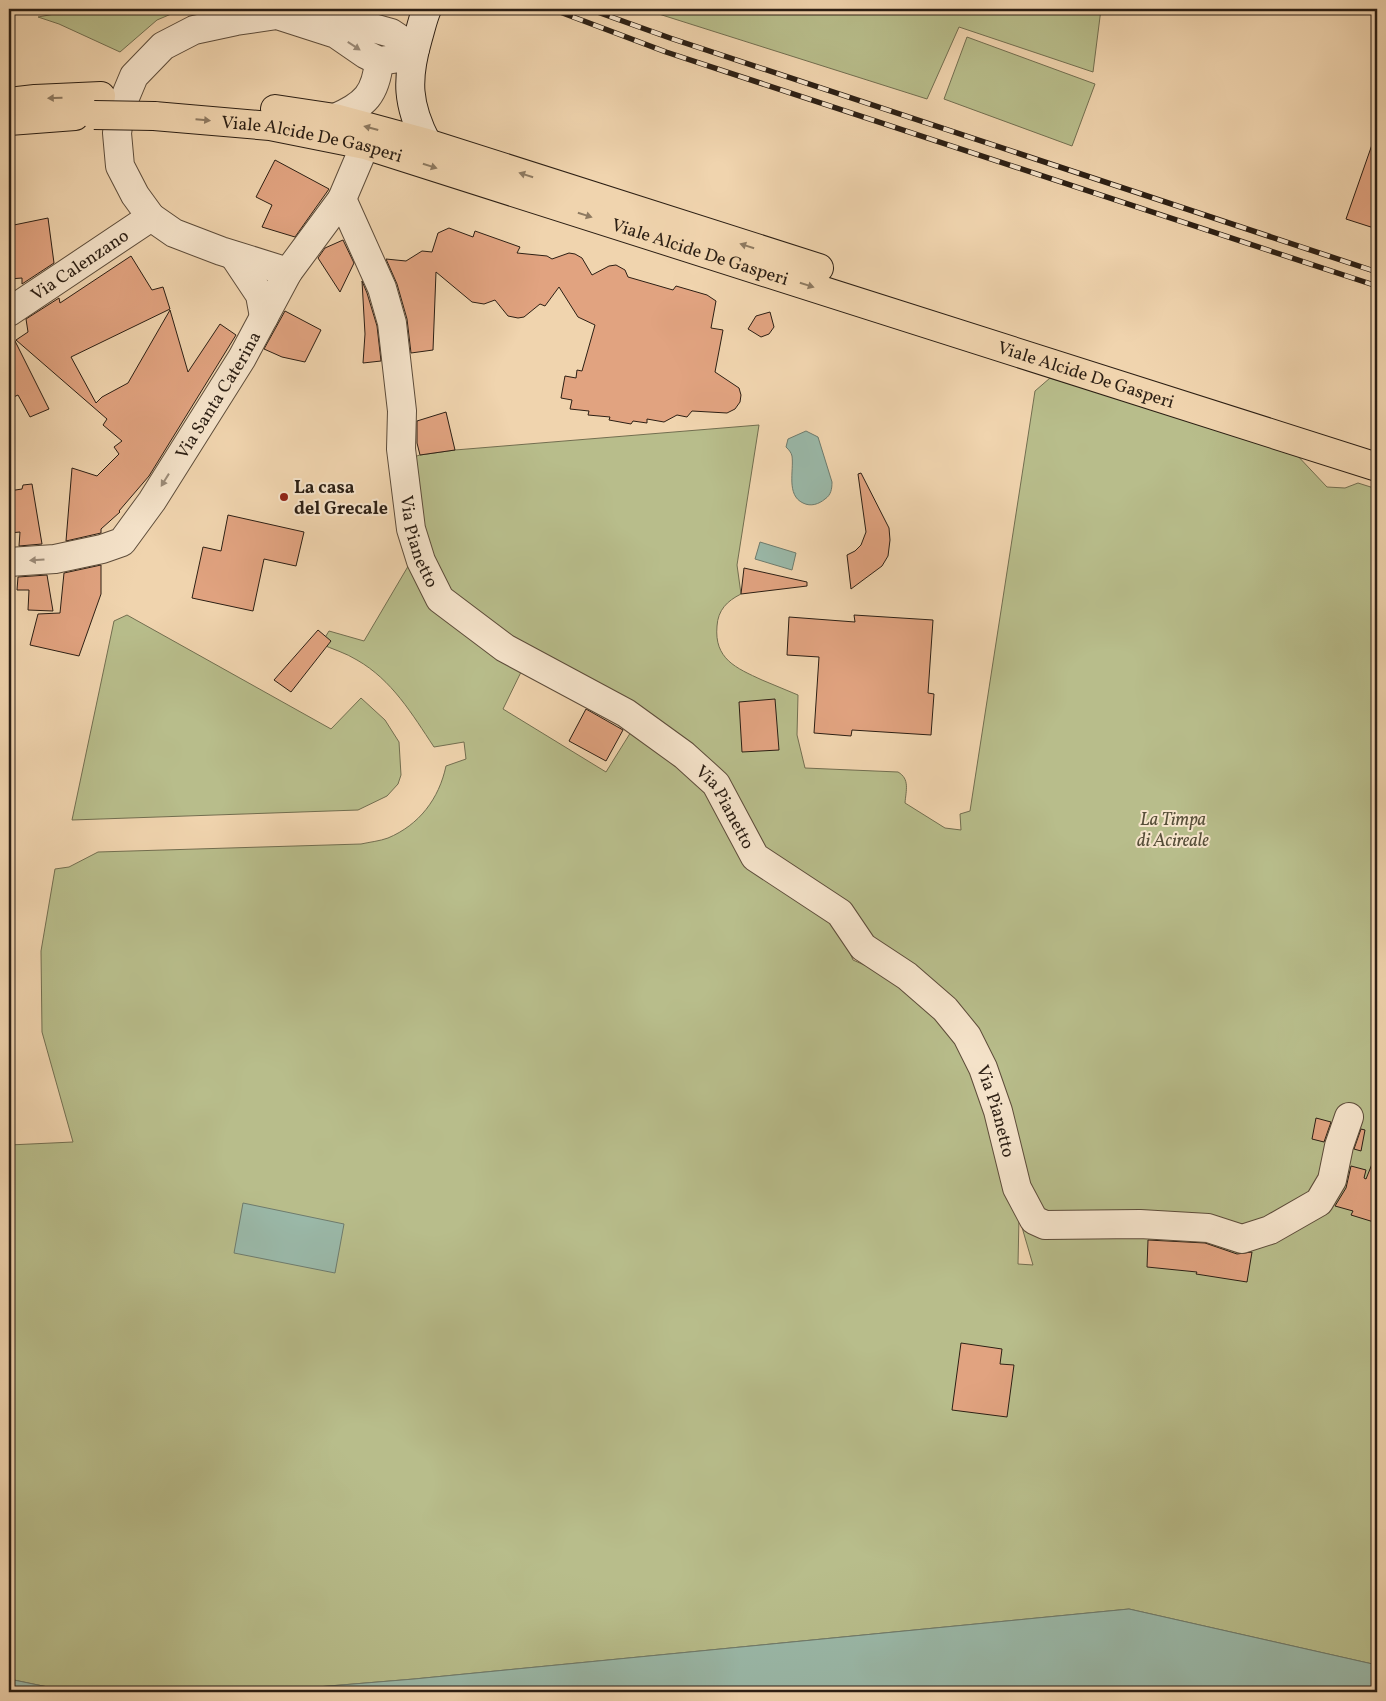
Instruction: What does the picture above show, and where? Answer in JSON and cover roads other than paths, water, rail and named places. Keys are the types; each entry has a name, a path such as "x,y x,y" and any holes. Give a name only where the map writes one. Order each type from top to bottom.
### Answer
{"main road":[{"name":"Viale Alcide De Gasperi","path":"9,102 35,99 98,106 271,108 335,118 427,143 1377,447"},
{"name":"Viale Alcide De Gasperi","path":"9,121 98,106"},
{"name":"Viale Alcide De Gasperi","path":"155,107 270,126 365,145 1377,467"}],"street":[{"path":"427,9 409,76 411,106 418,126 427,143"},
{"path":"288,272 234,256 174,233 152,217 136,195 120,166 117,133 121,107 134,76 163,46 194,30 277,15 330,16 391,33 415,49"},
{"path":"277,15 336,34 365,54 379,60 400,58 415,49"},
{"path":"335,118 353,110 366,100 378,78 379,60"},
{"name":"Via Santa Caterina","path":"9,562 55,559 102,549 122,542 152,502 242,358 288,272 342,199 365,145"},
{"name":"Via Pianetto","path":"342,199 382,288 392,323 402,411 401,449 411,529 421,562 440,599 505,648 626,713 684,755 716,784 755,857 840,913 863,946 907,976 945,1009 967,1036 983,1068 998,1111 1017,1188 1034,1220 1045,1225 1140,1224 1208,1228 1242,1239 1270,1230 1319,1202 1332,1180 1339,1146 1349,1117"},
{"name":"Via Calenzano","path":"9,312 152,217"},
{"path":"234,256 260,295 264,316"}],"railway":[{"path":"552,9 666,52 1377,286"},
{"path":"589,9 670,38 1377,272"}],"place":[{"name":"La casa del Grecale","path":"284,497"}],"park label":[{"name":"La Timpa di Acireale","path":"1173,830"}]}
